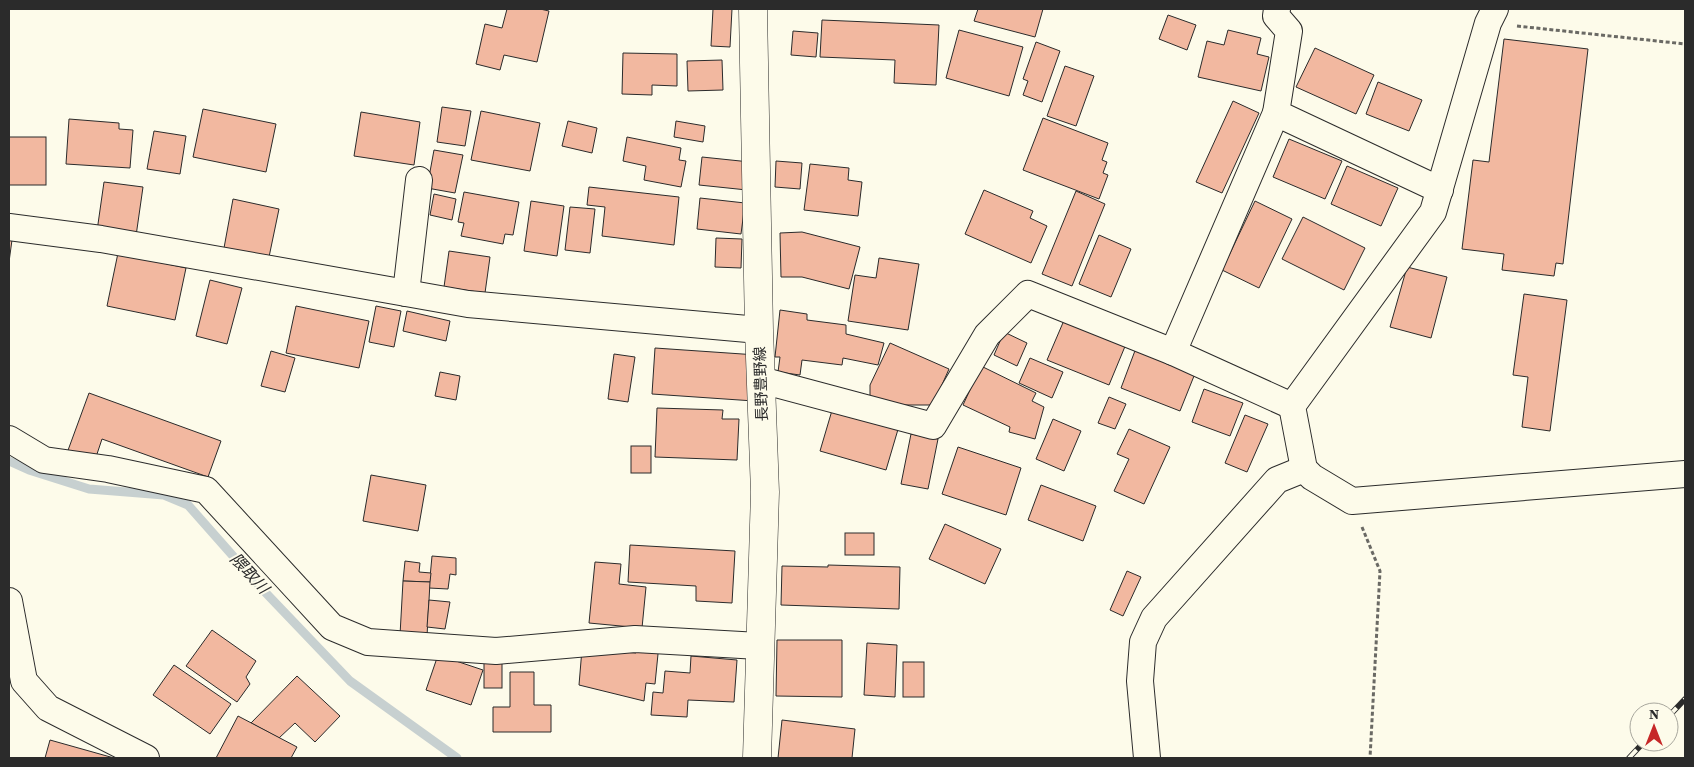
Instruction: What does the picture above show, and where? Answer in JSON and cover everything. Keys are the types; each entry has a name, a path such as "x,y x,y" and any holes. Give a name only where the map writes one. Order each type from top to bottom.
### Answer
{"main road":[{"name":"長野豊野線","path":"753,9 759,330 765,492 757,758"}],"street":[{"path":"1173,352 1276,113 1289,30 1276,16 1278,9"},
{"path":"1491,16 1433,212 1292,406 1304,469 1312,477 1352,501 1685,474"},
{"path":"1276,113 1440,190"},
{"path":"406,293 419,180"},
{"path":"9,226 101,239 468,304 759,330"},
{"path":"761,380 933,426 987,335 1028,294 1173,352 1292,406"},
{"path":"9,439 44,460 108,469 206,490 332,627 368,642 496,651 635,639 759,646"},
{"path":"1147,758 1140,680 1143,642 1154,618 1277,480 1304,469"},
{"path":"9,601 24,680 48,708 146,758"}],"path":[{"path":"1491,16 1685,44"},
{"path":"1352,501 1380,571 1370,758"}],"building":[{"path":"507,9 540,9 549,11 537,62 504,55 500,70 476,64 485,24 502,28"},
{"path":"713,9 732,9 730,47 711,46"},
{"path":"978,9 1043,9 1035,37 974,21"},
{"path":"1168,15 1196,25 1187,50 1159,39"},
{"path":"822,20 939,25 936,85 894,83 895,60 820,57"},
{"path":"959,30 1023,47 1009,96 946,78"},
{"path":"1228,30 1261,38 1257,54 1269,57 1261,91 1198,77 1207,41 1224,45"},
{"path":"793,31 818,33 816,57 791,55"},
{"path":"1504,39 1588,49 1563,264 1556,263 1554,276 1502,270 1504,254 1462,249 1473,160 1489,162"},
{"path":"1036,42 1060,51 1042,102 1023,95 1028,81 1023,79"},
{"path":"1315,48 1374,75 1356,114 1296,87"},
{"path":"623,53 677,54 677,86 652,85 652,95 622,94"},
{"path":"722,60 723,90 688,91 687,61"},
{"path":"1065,66 1094,76 1076,126 1047,116"},
{"path":"1378,82 1422,100 1409,131 1366,114"},
{"path":"1233,101 1259,113 1222,193 1196,182"},
{"path":"442,107 471,111 465,146 437,142"},
{"path":"203,109 276,124 266,172 193,157"},
{"path":"481,111 540,123 530,171 471,160"},
{"path":"361,112 420,122 414,165 354,156"},
{"path":"1043,118 1108,143 1102,160 1107,162 1103,173 1108,175 1099,199 1023,170"},
{"path":"69,119 119,123 119,129 133,130 130,168 66,164"},
{"path":"568,121 597,128 592,153 562,146"},
{"path":"676,121 705,126 703,142 674,137"},
{"path":"154,131 186,136 180,174 147,169"},
{"path":"9,137 46,137 46,185 9,185"},
{"path":"627,137 681,148 679,160 686,161 681,187 644,180 646,166 623,161"},
{"path":"1289,139 1342,161 1325,199 1273,177"},
{"path":"434,150 463,155 455,193 427,188"},
{"path":"702,157 750,162 747,190 699,185"},
{"path":"776,161 802,163 800,189 775,187"},
{"path":"810,164 849,168 848,180 862,182 858,216 804,210"},
{"path":"1347,166 1398,188 1381,226 1331,204"},
{"path":"104,182 143,187 136,236 97,231"},
{"path":"589,187 679,197 674,245 602,236 605,207 587,205"},
{"path":"984,190 1033,211 1030,218 1047,226 1031,263 965,234"},
{"path":"1076,191 1105,204 1072,286 1042,274"},
{"path":"464,192 519,202 513,235 505,234 503,244 461,236 464,223 458,222"},
{"path":"434,194 456,199 452,220 430,215"},
{"path":"700,198 745,203 741,234 697,229"},
{"path":"233,199 279,209 269,257 224,248"},
{"path":"531,201 564,206 557,256 524,251"},
{"path":"1255,201 1292,219 1259,288 1222,270"},
{"path":"570,207 595,209 590,253 565,250"},
{"path":"1303,217 1365,248 1344,290 1282,259"},
{"path":"802,232 860,247 849,289 802,277 781,277 780,233"},
{"path":"1099,235 1131,249 1111,297 1079,284"},
{"path":"716,238 742,239 741,268 715,267"},
{"path":"9,239 12,240 9,262"},
{"path":"449,251 490,257 485,293 444,287"},
{"path":"118,253 186,268 175,320 107,306"},
{"path":"879,258 919,264 908,330 848,321 855,275 876,278"},
{"path":"1407,267 1447,277 1431,338 1390,327"},
{"path":"210,280 242,288 227,344 196,336"},
{"path":"1524,294 1567,300 1550,431 1522,427 1528,377 1513,375"},
{"path":"296,306 369,321 359,368 286,353"},
{"path":"376,306 401,311 394,347 369,342"},
{"path":"780,310 807,314 807,320 846,325 846,334 884,343 878,365 843,358 842,365 802,360 800,375 778,372 780,357 775,357"},
{"path":"407,311 450,321 446,341 403,331"},
{"path":"1065,318 1126,344 1109,385 1047,360"},
{"path":"1004,332 1027,343 1017,366 994,355"},
{"path":"890,343 949,369 933,405 870,405 870,385"},
{"path":"655,348 757,355 754,401 652,394"},
{"path":"1136,348 1196,371 1180,411 1121,388"},
{"path":"271,351 295,358 285,392 261,386"},
{"path":"614,354 635,357 628,402 608,399"},
{"path":"1030,358 1063,372 1052,398 1019,383"},
{"path":"981,366 1036,393 1032,401 1044,407 1035,439 1009,432 1010,427 963,405"},
{"path":"440,372 460,376 456,400 435,396"},
{"path":"1204,389 1243,403 1230,436 1192,422"},
{"path":"89,393 221,441 208,477 102,439 94,463 67,453"},
{"path":"1109,397 1126,404 1115,429 1098,423"},
{"path":"833,407 899,426 886,470 820,451"},
{"path":"657,408 723,410 722,419 739,419 737,460 655,457"},
{"path":"1245,415 1268,424 1247,472 1225,463"},
{"path":"1053,419 1081,431 1064,471 1036,459"},
{"path":"1129,429 1170,447 1144,504 1114,491 1129,459 1117,454"},
{"path":"911,434 938,439 928,489 901,484"},
{"path":"631,446 651,446 651,473 631,473"},
{"path":"958,447 1021,468 1006,515 942,494"},
{"path":"371,475 426,485 418,531 363,521"},
{"path":"1041,485 1096,506 1083,541 1028,520"},
{"path":"945,524 1001,549 985,584 929,559"},
{"path":"845,533 874,533 874,555 845,555"},
{"path":"630,545 735,551 732,603 696,601 696,586 628,582"},
{"path":"432,556 456,558 456,575 450,574 448,589 429,588"},
{"path":"405,561 420,563 419,572 431,573 430,582 403,581"},
{"path":"595,562 621,564 619,584 646,587 642,628 589,623"},
{"path":"828,565 900,567 899,609 781,605 782,566 828,567"},
{"path":"1127,571 1141,577 1123,616 1110,610"},
{"path":"403,581 430,582 427,636 400,635"},
{"path":"429,600 450,602 445,629 427,627"},
{"path":"212,630 256,661 246,677 250,684 237,702 186,666"},
{"path":"777,640 842,640 842,697 776,696"},
{"path":"867,643 897,645 895,697 864,695"},
{"path":"637,644 651,645 658,654 655,684 646,683 644,701 579,685 582,649 636,653"},
{"path":"438,655 483,670 471,705 426,690"},
{"path":"691,656 737,660 734,702 688,700 687,717 651,715 653,692 663,693 665,671 690,673"},
{"path":"484,660 502,660 502,688 484,688"},
{"path":"903,662 924,662 924,697 903,697"},
{"path":"174,665 231,704 210,734 153,695"},
{"path":"510,672 534,672 534,705 551,705 551,732 493,732 493,707 510,707"},
{"path":"297,676 340,716 315,742 295,723 279,738 251,723"},
{"path":"238,716 297,747 291,758 216,758"},
{"path":"782,720 855,729 852,758 778,758"},
{"path":"50,740 114,758 45,758"}],"waterway":[{"name":"隈取川","path":"9,461 29,470 89,489 164,495 188,505 264,591 350,681 457,758"}],"railway":[{"path":"1679,705 1685,699"},
{"path":"1629,758 1635,752"}]}
